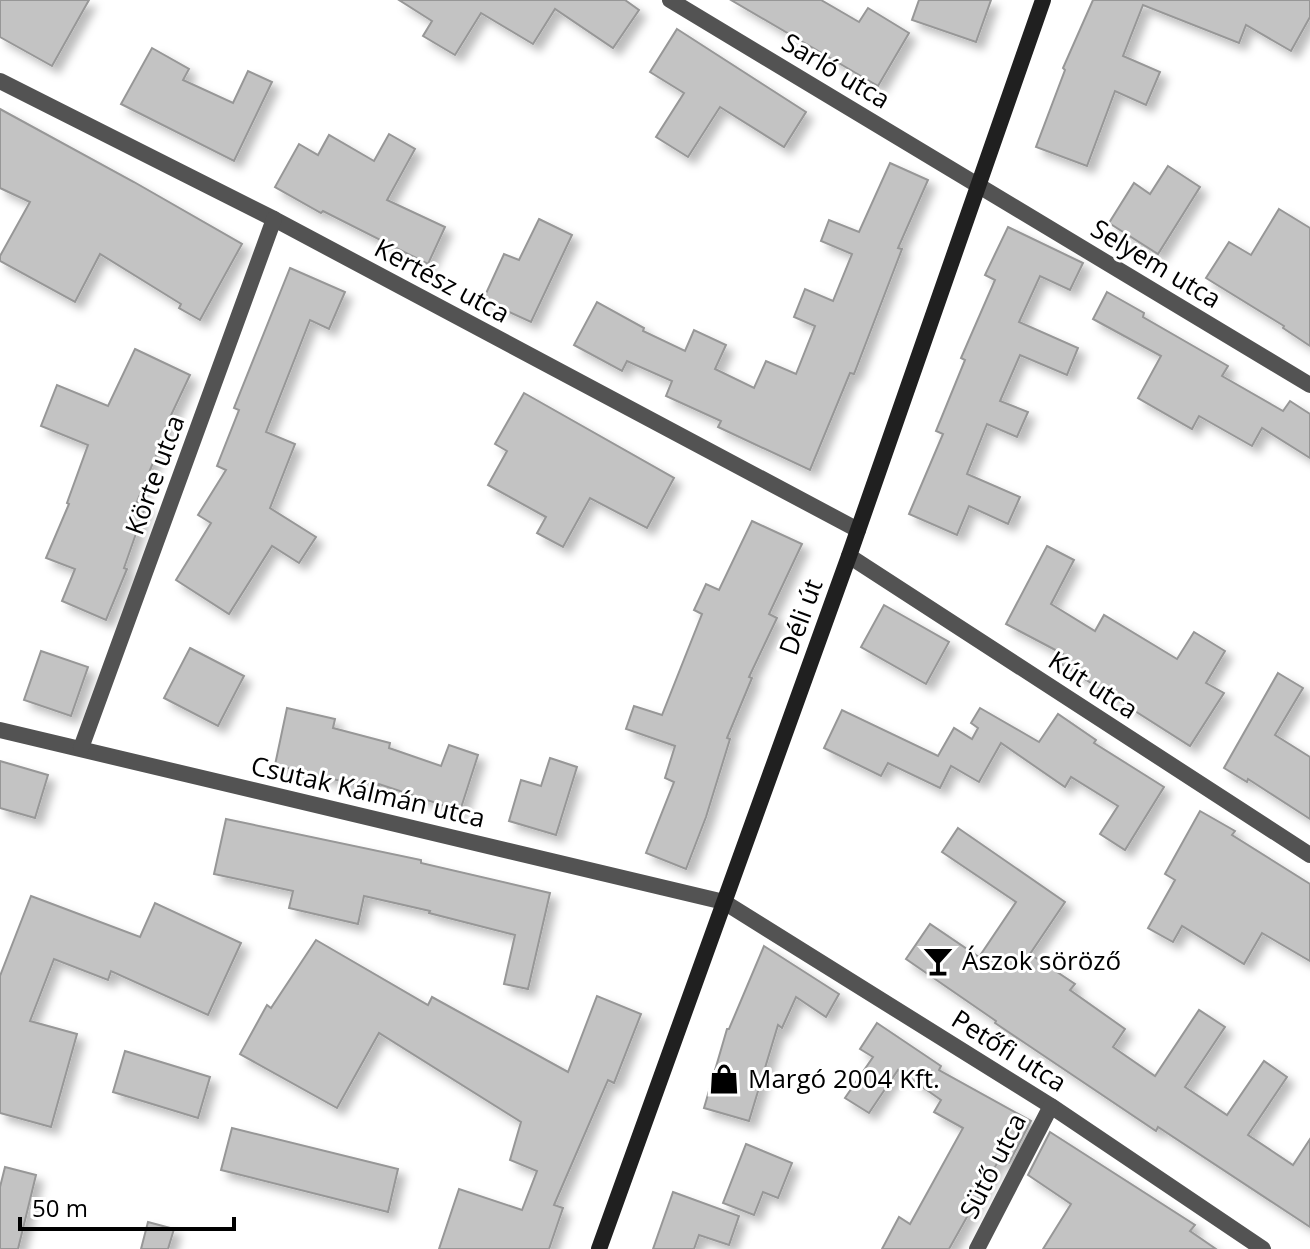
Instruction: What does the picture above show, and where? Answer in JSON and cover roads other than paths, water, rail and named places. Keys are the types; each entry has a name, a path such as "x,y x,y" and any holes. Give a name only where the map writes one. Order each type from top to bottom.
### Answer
{"street":[{"name":"Sarló utca","path":"670,0 978,183"},
{"name":"Déli út","path":"599,1249 849,556 1043,0"},
{"name":"Kertész utca","path":"0,81 274,219 858,530"},
{"name":"Selyem utca","path":"978,183 1310,385"},
{"name":"Körte utca","path":"81,748 274,219"},
{"name":"Kút utca","path":"849,556 1310,855"},
{"name":"Csutak Kálmán utca","path":"0,730 724,902"},
{"name":"Petőfi utca","path":"724,902 1051,1106 1263,1249"},
{"name":"Sütő utca","path":"977,1249 1051,1106"}],"place":[{"name":"Ászok söröző","path":"938,961"},
{"name":"Margó 2004 Kft.","path":"724,1079"}]}
